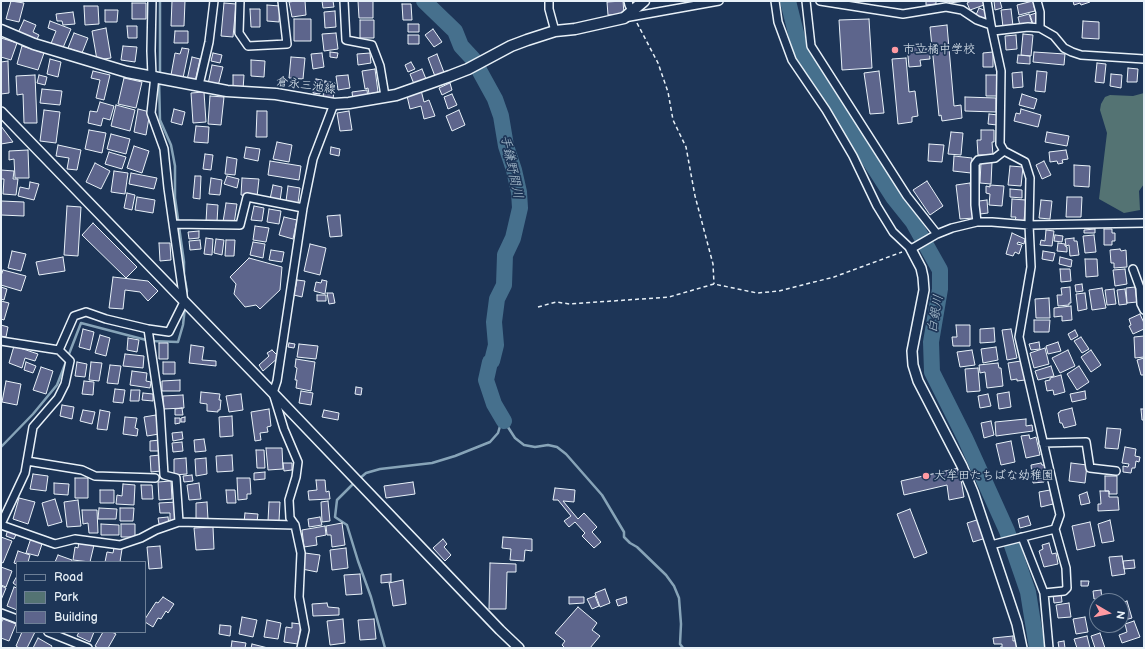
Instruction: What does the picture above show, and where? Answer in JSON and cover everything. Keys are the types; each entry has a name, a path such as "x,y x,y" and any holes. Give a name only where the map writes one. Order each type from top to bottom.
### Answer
{"main road":[{"name":"倉永三池線","path":"1,30 34,44 87,59 102,66 126,72 227,91 276,94 334,104 396,95 468,69 511,46 555,32 575,29 630,15 644,1"}],"street":[{"path":"59,350 74,316 86,312 106,319 148,329 169,332 184,302 164,149 151,113 153,76 151,51 152,1"},
{"path":"199,85 209,42 214,1"},
{"path":"240,1 239,33 248,46 287,44 282,1"},
{"path":"344,1 346,40 372,45 380,66 385,96"},
{"path":"549,1 549,8 555,32"},
{"path":"628,1 630,15 719,1"},
{"path":"775,1 778,22 792,60 826,110 853,156 877,206 893,232 914,247 923,277 924,290 912,351 913,365 918,381 962,466 973,492 1017,624 1022,648"},
{"path":"806,1 811,46 907,196 935,235"},
{"path":"820,1 904,14 946,7 962,10 992,28 1040,28 1054,36 1064,48 1081,55 1144,59"},
{"path":"987,1 1001,71 1000,144 1004,151 1025,162 1030,178 1029,225 1031,267 1019,337 1060,516 1055,529 1066,568 1067,588 1064,591 1044,592"},
{"path":"1037,1 1040,12 1040,28"},
{"path":"301,648 305,630 299,597 301,553 294,525 290,518 288,500 296,477 298,462 284,429 273,393 277,381 303,208 313,159 334,104"},
{"path":"1,112 518,648"},
{"path":"978,222 975,205 975,164 978,160 996,158 1004,151"},
{"path":"173,224 240,225 247,197 303,208"},
{"path":"914,247 935,235 952,228 978,222 1029,225 1144,223"},
{"path":"1133,269 1140,288 1143,306"},
{"path":"148,329 160,410 164,475 176,478 179,522"},
{"path":"1,341 59,350 70,361 65,384 58,398 33,427 25,473 1,524 55,544 76,539 120,545 179,522 294,525"},
{"path":"1043,443 1086,442 1090,468 1116,471"},
{"path":"27,461 82,470 95,476 155,478"},
{"path":"991,545 1055,529"},
{"path":"1019,538 1044,592 1049,648"},
{"path":"1,613 16,619"},
{"path":"50,633 88,648"}],"path":[{"path":"630,15 658,63 668,92 673,120 686,147 695,196 713,264 714,284"},
{"path":"538,307 556,302 570,304 669,297 714,284 757,293 779,291 834,277 914,247"}],"green space":[{"path":"1144,93 1144,184 1139,191 1140,210 1124,213 1099,199 1107,133 1100,110 1101,104 1105,97 1110,95 1133,96"}],"building":[{"path":"11,1 24,3 19,22 6,19"},
{"path":"172,1 185,1 184,26 171,26"},
{"path":"305,1 306,15 292,17 289,2"},
{"path":"322,1 333,1 334,7 323,8"},
{"path":"358,1 373,1 373,18 359,18"},
{"path":"623,1 624,14 608,15 607,2"},
{"path":"926,1 936,1 936,4 926,5"},
{"path":"949,1 966,1 949,3"},
{"path":"971,1 983,1 984,5 970,10 967,3"},
{"path":"994,1 1000,1 1002,8 995,10"},
{"path":"1033,1 1035,11 1019,15 1017,5"},
{"path":"1073,1 1090,2 1081,5 1080,3 1074,5"},
{"path":"132,3 146,3 146,19 132,19"},
{"path":"224,3 236,4 233,37 221,36"},
{"path":"402,4 411,4 412,20 403,20"},
{"path":"267,5 280,6 279,22 267,21"},
{"path":"84,6 98,6 99,24 85,25"},
{"path":"979,8 989,12 986,19 976,15"},
{"path":"250,9 260,9 260,27 251,27"},
{"path":"1011,9 1013,26 1003,27 1001,10"},
{"path":"105,10 118,10 117,22 105,22"},
{"path":"335,11 336,27 325,28 324,12"},
{"path":"73,12 75,24 63,25 62,21 57,21 56,14"},
{"path":"1036,13 1038,23 1033,24 1030,15"},
{"path":"1029,14 1032,23 1020,26 1018,17"},
{"path":"294,19 311,19 311,41 294,41"},
{"path":"869,19 872,68 842,70 839,20"},
{"path":"24,20 36,25 33,32 39,35 36,41 18,33"},
{"path":"360,20 374,20 374,38 360,38"},
{"path":"50,21 71,29 62,50 50,46 56,31 48,28"},
{"path":"1083,21 1099,22 1099,39 1082,38"},
{"path":"408,24 419,24 419,32 408,32"},
{"path":"947,25 954,106 961,105 962,118 942,121 941,115 939,116 930,27"},
{"path":"127,26 137,26 137,38 128,38"},
{"path":"106,28 111,58 97,60 92,31"},
{"path":"433,29 442,42 434,47 425,35"},
{"path":"175,31 188,31 188,43 174,43"},
{"path":"74,33 88,38 82,53 68,48"},
{"path":"336,33 338,49 324,51 322,34"},
{"path":"1023,34 1033,35 1031,56 1021,55"},
{"path":"408,35 419,35 419,44 408,44"},
{"path":"1016,35 1017,49 1006,50 1005,36"},
{"path":"1,38 17,43 11,60 1,57"},
{"path":"920,44 921,49 929,49 930,59 920,60 921,66 909,67 907,45"},
{"path":"22,46 44,53 38,70 17,64"},
{"path":"123,46 137,47 135,62 121,60"},
{"path":"182,48 189,49 183,78 171,75 175,53 180,54"},
{"path":"330,52 338,53 337,58 330,57"},
{"path":"993,52 993,67 983,67 983,53"},
{"path":"1034,52 1065,54 1064,65 1033,62"},
{"path":"213,53 222,55 220,63 211,61"},
{"path":"322,53 324,67 313,69 311,54"},
{"path":"370,53 371,63 358,65 357,54"},
{"path":"437,54 445,75 436,79 428,58"},
{"path":"1018,55 1030,56 1030,64 1017,63"},
{"path":"192,57 200,59 195,82 187,80"},
{"path":"291,57 305,58 303,79 289,78"},
{"path":"906,58 909,92 915,91 918,116 912,117 912,122 898,124 892,59"},
{"path":"50,59 61,62 58,77 47,74"},
{"path":"251,60 265,61 264,77 251,76"},
{"path":"8,61 9,93 1,94 1,62"},
{"path":"411,62 415,69 408,72 405,65"},
{"path":"1097,63 1106,64 1104,83 1095,82"},
{"path":"212,65 223,67 218,86 208,84"},
{"path":"1128,68 1138,69 1137,82 1127,82"},
{"path":"375,69 378,92 369,94 368,88 365,89 362,71"},
{"path":"422,69 426,79 414,84 410,74"},
{"path":"93,71 110,75 104,100 96,98 100,80 91,78"},
{"path":"879,71 884,113 870,114 864,73"},
{"path":"1037,71 1047,72 1045,92 1035,91"},
{"path":"1022,72 1023,87 1013,88 1012,73"},
{"path":"1111,74 1122,75 1121,88 1110,86"},
{"path":"35,75 37,123 24,123 23,94 17,95 16,76"},
{"path":"39,75 47,77 45,85 37,83"},
{"path":"233,75 244,75 243,90 233,89"},
{"path":"348,75 350,88 338,90 336,76"},
{"path":"986,75 998,75 998,96 986,96"},
{"path":"124,78 142,82 136,108 118,104"},
{"path":"316,79 322,80 320,94 313,93"},
{"path":"325,81 335,83 333,99 323,97"},
{"path":"450,83 452,90 442,95 439,88"},
{"path":"42,89 62,91 60,105 40,103"},
{"path":"367,90 368,98 353,100 352,92"},
{"path":"421,90 424,102 429,100 435,116 424,119 421,106 410,109 407,96"},
{"path":"204,92 206,122 193,123 191,93"},
{"path":"452,94 457,105 448,109 444,97"},
{"path":"1022,94 1037,99 1034,109 1019,105"},
{"path":"210,96 224,97 221,125 208,124"},
{"path":"965,97 996,98 996,112 965,111"},
{"path":"100,102 114,106 110,120 103,118 101,126 88,123 90,111 97,112"},
{"path":"116,105 135,110 130,131 111,126"},
{"path":"138,109 150,112 146,135 134,132"},
{"path":"174,109 185,112 182,125 171,122"},
{"path":"1021,109 1041,115 1038,127 1014,121 1016,113 1020,114"},
{"path":"44,110 60,112 56,143 40,141"},
{"path":"459,110 465,125 452,131 446,116"},
{"path":"257,111 267,111 267,137 256,137"},
{"path":"349,111 352,130 340,131 337,113"},
{"path":"989,114 998,115 997,125 988,124"},
{"path":"1,126 13,142 1,144"},
{"path":"196,126 209,127 208,143 194,142"},
{"path":"89,130 106,133 102,153 85,149"},
{"path":"981,130 994,130 994,142 992,142 993,155 978,155 977,140 981,140"},
{"path":"951,132 963,133 961,155 948,154"},
{"path":"1047,132 1069,136 1067,146 1045,142"},
{"path":"111,134 130,139 126,154 107,149"},
{"path":"277,142 292,145 289,162 273,159"},
{"path":"929,144 944,145 942,162 928,161"},
{"path":"58,145 81,150 77,170 67,169 69,158 56,156"},
{"path":"134,146 149,151 142,173 127,168"},
{"path":"246,147 260,149 258,161 244,158"},
{"path":"331,147 340,149 339,156 330,154"},
{"path":"28,150 29,178 15,178 14,159 9,160 9,151"},
{"path":"1066,150 1068,159 1062,160 1063,163 1058,164 1057,161 1050,162 1049,152"},
{"path":"109,152 126,157 122,169 105,164"},
{"path":"205,154 213,155 211,170 203,169"},
{"path":"954,156 972,158 971,173 953,171"},
{"path":"227,157 237,159 235,175 225,174"},
{"path":"270,161 301,166 299,180 268,175"},
{"path":"1044,161 1051,175 1042,179 1036,165"},
{"path":"981,162 992,162 991,184 980,183"},
{"path":"95,163 110,171 101,189 86,182"},
{"path":"1074,165 1090,166 1089,187 1074,186"},
{"path":"1010,166 1023,167 1021,186 1008,185"},
{"path":"1,170 14,171 13,179 18,179 16,195 3,194 4,179 1,179"},
{"path":"114,171 128,173 125,194 111,192"},
{"path":"131,173 157,178 154,189 129,184"},
{"path":"195,176 201,176 200,199 193,198"},
{"path":"227,176 239,179 237,188 224,184"},
{"path":"211,178 222,180 220,195 209,194"},
{"path":"242,178 259,179 257,197 241,195"},
{"path":"927,181 943,206 930,215 913,190"},
{"path":"30,182 39,184 34,200 18,196 20,187 29,189"},
{"path":"970,183 974,218 960,219 956,185"},
{"path":"273,185 282,187 280,201 270,199"},
{"path":"990,185 1004,186 1002,206 989,205 990,194 986,193 986,186 990,187"},
{"path":"288,186 300,188 298,203 286,201"},
{"path":"1010,189 1022,190 1022,198 1010,197"},
{"path":"127,193 135,195 132,210 124,208"},
{"path":"137,197 155,200 153,213 135,210"},
{"path":"1067,197 1082,197 1081,217 1066,217"},
{"path":"1012,199 1026,200 1024,221 1015,220 1016,217 1011,217"},
{"path":"987,200 988,213 980,214 979,201"},
{"path":"1041,200 1052,201 1050,219 1039,218"},
{"path":"1,201 24,202 24,216 1,215"},
{"path":"226,203 237,204 234,224 223,222"},
{"path":"207,204 218,205 217,222 206,222"},
{"path":"67,206 81,207 78,256 64,255"},
{"path":"254,206 264,208 262,221 251,220"},
{"path":"269,209 281,211 279,224 267,222"},
{"path":"340,215 342,236 330,237 327,216"},
{"path":"284,217 297,220 293,239 279,235"},
{"path":"93,223 137,267 126,278 82,235"},
{"path":"255,226 269,228 266,242 253,240"},
{"path":"1095,229 1095,233 1084,233 1084,230"},
{"path":"1104,229 1112,229 1112,233 1115,233 1115,241 1112,241 1112,245 1104,245"},
{"path":"1046,230 1054,231 1052,246 1040,245 1041,240 1045,241"},
{"path":"199,231 199,238 189,239 188,232"},
{"path":"1012,233 1025,239 1024,244 1018,242 1017,244 1022,245 1019,254 1015,252 1013,256 1006,254"},
{"path":"1055,235 1063,236 1062,242 1054,241"},
{"path":"1094,235 1096,252 1085,253 1083,236"},
{"path":"206,238 213,239 212,255 204,254"},
{"path":"1074,238 1074,241 1077,241 1079,255 1070,256 1069,245 1066,246 1065,239"},
{"path":"216,239 224,240 222,255 214,253"},
{"path":"200,240 201,249 190,250 189,241"},
{"path":"226,240 235,240 234,256 225,256"},
{"path":"253,242 265,244 263,258 250,255"},
{"path":"159,243 170,243 171,260 160,261"},
{"path":"1058,243 1065,244 1067,247 1067,252 1057,251"},
{"path":"310,244 326,248 320,275 304,271"},
{"path":"1120,249 1121,251 1126,250 1127,267 1114,268 1114,263 1111,263 1110,250"},
{"path":"271,250 284,252 282,262 269,260"},
{"path":"12,251 26,254 21,271 8,268"},
{"path":"1043,251 1055,253 1053,261 1042,259"},
{"path":"63,257 65,271 39,275 36,262"},
{"path":"1060,257 1072,260 1071,267 1059,264"},
{"path":"249,258 282,267 280,290 260,309 256,305 245,307 234,294 236,284 230,277"},
{"path":"1085,259 1097,259 1098,276 1086,277"},
{"path":"1060,269 1070,269 1071,281 1061,282"},
{"path":"1125,269 1127,284 1115,286 1113,270"},
{"path":"3,270 26,276 21,291 1,285"},
{"path":"113,277 148,281 158,291 148,301 140,292 125,290 123,309 109,308"},
{"path":"297,280 305,281 302,297 294,295"},
{"path":"322,280 327,281 325,294 314,291 316,282 321,283"},
{"path":"1082,284 1083,291 1076,292 1075,285"},
{"path":"1,287 7,289 4,300 1,299"},
{"path":"1070,287 1071,303 1069,303 1069,305 1058,306 1057,295 1062,295 1061,288"},
{"path":"1135,287 1137,302 1127,303 1126,288"},
{"path":"1102,288 1106,308 1092,310 1089,290"},
{"path":"1114,289 1116,304 1107,305 1105,290"},
{"path":"1125,289 1127,304 1119,305 1117,290"},
{"path":"327,293 333,293 335,303 329,304"},
{"path":"1085,293 1087,309 1078,311 1076,294"},
{"path":"317,295 326,295 326,301 317,301"},
{"path":"1049,298 1050,318 1036,318 1035,299"},
{"path":"1,301 9,303 4,320 1,319"},
{"path":"1071,306 1072,320 1062,321 1062,316 1054,317 1054,308"},
{"path":"1140,314 1144,323 1144,329 1133,334 1129,326 1131,325 1129,319"},
{"path":"1034,320 1050,320 1049,332 1034,332"},
{"path":"1,325 8,327 6,337 1,336"},
{"path":"956,325 970,325 970,346 953,346 952,337 957,337"},
{"path":"994,328 995,342 980,343 980,329"},
{"path":"83,329 94,332 90,350 79,347"},
{"path":"1011,329 1017,358 1007,360 1002,330"},
{"path":"1075,330 1078,336 1071,340 1068,334"},
{"path":"100,335 110,338 106,356 95,353"},
{"path":"1144,336 1144,357 1135,358 1134,337"},
{"path":"1081,337 1089,349 1082,353 1074,341"},
{"path":"128,338 139,340 137,352 127,350"},
{"path":"1039,342 1040,349 1031,350 1029,344"},
{"path":"1058,342 1061,351 1048,354 1046,346"},
{"path":"159,343 168,343 168,359 159,359"},
{"path":"289,343 295,344 294,348 288,347"},
{"path":"299,344 318,346 316,359 297,357"},
{"path":"191,345 204,347 202,360 216,361 216,366 189,363"},
{"path":"14,346 38,354 35,361 25,358 22,368 9,363"},
{"path":"996,347 998,360 983,363 981,349"},
{"path":"1045,348 1049,364 1034,368 1030,353"},
{"path":"272,350 279,357 263,371 259,365 269,356 267,353"},
{"path":"972,350 975,365 960,367 957,352"},
{"path":"1068,350 1075,366 1060,373 1052,358"},
{"path":"1091,350 1101,365 1091,372 1081,357"},
{"path":"125,354 144,356 143,368 123,366"},
{"path":"1144,358 1144,375 1141,375 1137,360"},
{"path":"296,359 315,362 311,391 296,388"},
{"path":"1021,361 1025,380 1011,380 1008,363"},
{"path":"26,362 36,366 33,373 24,370"},
{"path":"77,362 87,364 85,377 75,376"},
{"path":"91,362 102,363 99,381 89,380"},
{"path":"163,362 175,362 175,374 163,374"},
{"path":"998,363 999,368 1001,368 1003,386 987,388 985,372 980,373 979,365"},
{"path":"110,365 121,366 118,384 107,383"},
{"path":"1051,366 1054,376 1038,380 1035,371"},
{"path":"1079,366 1089,382 1077,390 1067,374"},
{"path":"41,367 53,371 46,394 33,390"},
{"path":"978,368 980,391 967,392 965,369"},
{"path":"132,371 147,373 146,381 151,382 150,388 130,385"},
{"path":"1061,375 1065,392 1054,395 1053,390 1047,391 1045,381"},
{"path":"180,380 180,391 162,391 162,381"},
{"path":"6,381 21,384 17,405 2,402"},
{"path":"84,381 94,382 93,395 82,394"},
{"path":"356,387 362,388 361,395 355,394"},
{"path":"115,389 125,390 123,403 113,402"},
{"path":"131,390 140,390 139,401 130,401"},
{"path":"301,391 313,393 311,405 299,403"},
{"path":"1085,391 1086,399 1072,402 1070,394"},
{"path":"201,392 220,394 220,410 218,410 218,412 207,411 207,404 200,403"},
{"path":"1009,392 1011,407 999,409 997,394"},
{"path":"143,393 153,394 153,401 142,400"},
{"path":"241,394 243,410 229,412 226,396"},
{"path":"988,394 991,406 980,408 978,396"},
{"path":"183,395 184,408 163,409 163,396"},
{"path":"62,405 74,407 72,419 60,416"},
{"path":"182,408 183,415 175,415 175,409"},
{"path":"1072,408 1076,425 1064,428 1062,423 1060,423 1058,413 1060,411"},
{"path":"269,409 271,426 267,427 268,432 260,433 261,440 255,441 251,412"},
{"path":"1141,409 1144,409 1144,420 1142,420"},
{"path":"83,410 95,412 92,424 80,421"},
{"path":"100,410 110,412 107,430 97,429"},
{"path":"324,410 339,413 338,420 322,417"},
{"path":"156,415 159,434 147,436 144,417"},
{"path":"232,416 233,436 220,437 219,417"},
{"path":"125,417 137,418 135,428 138,429 137,436 123,434"},
{"path":"185,417 185,422 181,422 181,418"},
{"path":"175,418 180,418 180,423 175,424"},
{"path":"1026,419 1026,426 1032,425 1033,431 996,436 995,422"},
{"path":"991,421 994,435 984,438 981,423"},
{"path":"1107,428 1121,429 1118,449 1105,448"},
{"path":"182,432 183,439 173,441 172,433"},
{"path":"1029,435 1030,439 1036,437 1040,455 1026,458 1021,436"},
{"path":"204,439 206,451 195,452 194,440"},
{"path":"160,440 161,451 150,451 150,441"},
{"path":"1011,441 1015,462 1001,465 996,444"},
{"path":"182,442 183,451 173,452 172,443"},
{"path":"1125,447 1136,449 1135,456 1140,457 1139,462 1136,461 1135,468 1132,468 1131,473 1123,472 1123,466 1128,467 1129,464 1122,463"},
{"path":"266,448 282,448 283,469 268,470"},
{"path":"256,450 264,450 265,468 257,468"},
{"path":"160,455 161,471 151,472 150,456"},
{"path":"232,455 233,471 217,472 216,456"},
{"path":"186,458 187,474 174,475 174,459"},
{"path":"206,458 207,474 196,476 195,459"},
{"path":"283,463 292,463 292,470 284,471"},
{"path":"1041,463 1042,465 1046,465 1047,471 1042,471 1044,482 1033,483 1031,465"},
{"path":"1071,463 1087,465 1085,483 1069,481"},
{"path":"959,468 964,497 949,500 947,485 904,495 901,481"},
{"path":"265,472 265,479 254,480 254,473"},
{"path":"33,474 48,476 46,491 30,489"},
{"path":"192,475 193,481 184,482 183,476"},
{"path":"1105,476 1117,476 1117,494 1109,494 1109,491 1105,491"},
{"path":"75,478 88,478 88,498 75,498"},
{"path":"237,478 250,478 251,494 247,494 247,499 238,500"},
{"path":"316,480 325,480 326,492 329,491 330,499 309,500 308,491 317,490"},
{"path":"171,481 172,499 159,500 158,482"},
{"path":"413,482 415,494 386,498 384,486"},
{"path":"54,483 69,484 68,495 54,494"},
{"path":"199,483 201,499 189,500 187,485"},
{"path":"123,484 135,485 134,505 116,504 117,495 122,496"},
{"path":"141,485 152,485 153,499 142,499"},
{"path":"555,488 575,490 574,502 563,501 578,519 584,513 597,527 592,532 601,542 594,548 582,536 585,533 575,522 569,527 564,521 571,516 558,500 553,500"},
{"path":"100,490 114,490 114,503 100,503"},
{"path":"226,490 235,490 236,503 227,503"},
{"path":"1050,490 1053,504 1041,507 1039,492"},
{"path":"1100,491 1109,491 1109,497 1118,497 1119,510 1098,511 1098,504 1101,504"},
{"path":"1087,492 1090,503 1081,505 1079,495"},
{"path":"19,498 35,502 28,524 13,519"},
{"path":"55,499 62,522 48,526 42,503"},
{"path":"78,500 81,526 67,527 64,502"},
{"path":"328,501 330,521 322,522 321,502"},
{"path":"177,502 178,521 170,522 170,513 160,513 159,503"},
{"path":"207,502 208,519 196,520 196,503"},
{"path":"269,502 280,502 279,521 268,521"},
{"path":"99,508 117,509 116,519 98,519"},
{"path":"120,508 134,508 133,521 120,521"},
{"path":"910,509 927,553 914,558 897,514"},
{"path":"82,510 97,510 98,533 89,533 88,523 83,524"},
{"path":"245,513 258,514 257,522 244,522"},
{"path":"1028,516 1031,525 1020,528 1018,519"},
{"path":"168,517 169,524 159,524 158,518"},
{"path":"320,517 322,525 309,527 308,519"},
{"path":"980,519 986,538 973,542 967,523"},
{"path":"1110,520 1114,541 1102,543 1098,524"},
{"path":"1090,522 1095,546 1077,550 1072,526"},
{"path":"342,523 345,545 332,547 331,535 327,535 326,526"},
{"path":"101,524 119,525 119,535 101,535"},
{"path":"121,524 135,524 135,537 121,537"},
{"path":"325,526 326,535 316,537 317,545 304,547 302,530"},
{"path":"213,527 214,549 196,550 194,528"},
{"path":"8,529 17,532 14,539 6,536"},
{"path":"1,537 12,541 3,563 1,562"},
{"path":"503,537 532,539 532,551 525,550 524,561 510,560 511,549 502,548"},
{"path":"31,538 43,541 38,556 26,553"},
{"path":"443,539 447,544 444,547 451,555 445,561 433,548"},
{"path":"79,542 94,545 90,561 73,560 75,547 78,548"},
{"path":"1049,543 1052,554 1056,553 1058,564 1044,567 1039,551 1043,549 1042,545"},
{"path":"160,546 162,568 149,569 147,547"},
{"path":"114,548 122,549 120,561 105,561 107,552 113,553"},
{"path":"346,548 348,568 332,570 330,550"},
{"path":"18,551 30,555 28,561 16,561 16,564 14,563"},
{"path":"305,553 320,555 317,572 302,569"},
{"path":"58,555 72,560 72,561 55,561"},
{"path":"1122,556 1125,574 1112,576 1109,557"},
{"path":"1134,560 1135,568 1124,569 1123,561"},
{"path":"490,563 516,564 516,572 507,572 506,609 489,609"},
{"path":"1,567 12,571 6,587 1,585"},
{"path":"360,574 362,594 346,595 344,575"},
{"path":"391,574 391,582 381,583 381,575"},
{"path":"16,578 16,585 13,583"},
{"path":"403,580 406,604 393,606 389,583"},
{"path":"1081,581 1089,581 1088,586 1081,586"},
{"path":"1,586 6,588 1,600"},
{"path":"14,587 16,588 16,610 7,606"},
{"path":"605,589 610,603 600,607 595,593"},
{"path":"1101,590 1101,593 1093,593 1093,591"},
{"path":"1061,593 1062,602 1054,603 1053,595"},
{"path":"595,596 599,606 592,609 587,599"},
{"path":"163,597 174,604 168,613 166,611 161,619 158,618 153,627 146,623 146,617 156,602 158,603"},
{"path":"569,597 584,597 584,603 569,604"},
{"path":"626,597 627,603 618,606 616,600"},
{"path":"327,603 328,607 339,608 339,615 313,616 312,604"},
{"path":"1069,603 1071,617 1058,618 1056,605"},
{"path":"578,607 597,623 592,630 600,636 590,648 565,648 562,645 565,641 555,633"},
{"path":"1129,608 1132,618 1129,619"},
{"path":"242,617 257,620 253,637 239,634"},
{"path":"1085,617 1088,632 1076,634 1073,619"},
{"path":"3,619 16,624 9,641 1,638 1,623"},
{"path":"343,619 345,643 330,645 327,621"},
{"path":"374,619 376,639 360,640 358,620"},
{"path":"267,620 281,623 278,639 264,637"},
{"path":"1134,621 1140,637 1122,643 1119,635 1129,633 1129,623"},
{"path":"292,623 301,624 298,644 284,642 286,627 292,628"},
{"path":"220,625 231,626 230,636 219,634"},
{"path":"22,633 34,633 27,648 19,648 16,646"},
{"path":"78,633 94,633 90,642 77,636"},
{"path":"102,633 116,634 108,648 98,648 95,646"},
{"path":"1100,633 1105,648 1095,648 1091,636"},
{"path":"1013,636 1013,641 1018,640 1019,648 1000,648 1002,647 1002,644 994,644 993,638"},
{"path":"1087,636 1090,648 1077,648 1074,639"},
{"path":"38,638 52,646 51,648 33,648"},
{"path":"232,641 246,643 245,648 231,648"},
{"path":"1064,641 1065,648 1059,648 1058,642"},
{"path":"252,644 268,648 251,648"}],"waterway":[{"path":"160,1 160,76"},
{"name":"手鎌野間川","path":"424,1 455,31 461,46 473,59 495,99 501,116 506,146 519,192 520,208 513,238 505,255 504,285 497,299 494,322 496,345 486,380 494,404 504,421"},
{"name":"白銀川","path":"788,1 801,53 893,197 913,222 940,270 940,289 931,342 932,372 965,438 1007,531 1028,592 1037,648"},
{"path":"159,81 160,120 171,145 175,166 175,198 184,262 184,275 187,291 186,296"},
{"path":"1,447 33,414 57,385 81,323 150,341 178,342 183,325 185,307"},
{"path":"359,479 366,473 380,469 432,463 455,456 490,442 498,433 501,423 504,421 515,438 524,445 535,447 548,445 557,447 566,454 602,495 624,532 624,537 637,547 666,575 674,586 679,598 681,624 680,644 683,648"},
{"path":"355,482 337,500 335,517 347,525 371,597 385,648"}],"place":[{"name":"市立橘中学校","path":"895,50"},
{"name":"大牟田たちばな幼稚園","path":"926,476"}]}
